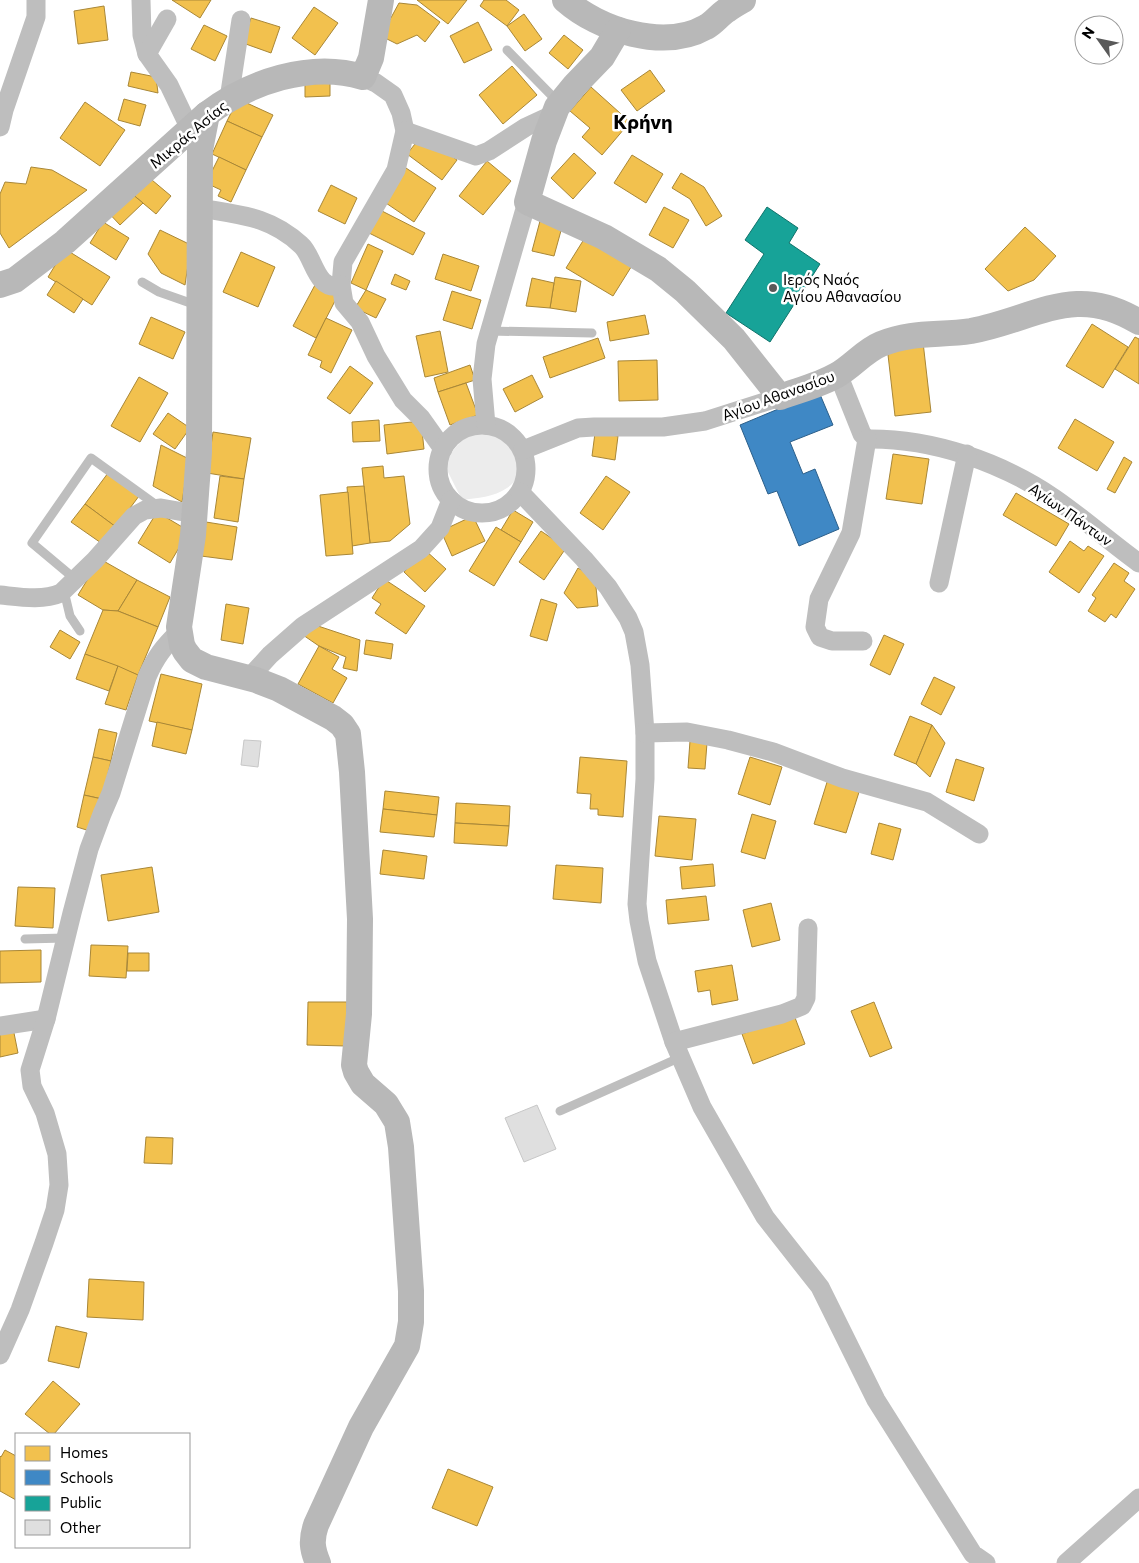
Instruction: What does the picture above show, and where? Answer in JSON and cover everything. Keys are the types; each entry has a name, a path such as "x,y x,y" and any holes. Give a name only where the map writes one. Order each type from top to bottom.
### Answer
{"street":[{"path":"32,31 36,17 36,0"},
{"path":"0,127 8,82 32,31 50,0"},
{"path":"141,0 142,35 147,54 198,121 200,150 199,452 195,514 179,632 185,651 192,660 206,667 279,688 324,713 342,725 348,734 352,772 360,926 359,1014 354,1065 363,1084 392,1111 397,1122 401,1147 412,1290 411,1322 407,1346 361,1427 316,1525 312,1537 314,1554 318,1563"},
{"path":"381,0 371,58 363,77 376,83 393,95 402,113 405,131 396,170 343,262 341,285 344,303 360,322 376,356 403,400 421,418 443,449"},
{"path":"565,0 586,16 618,30 648,36 672,38 693,33 707,27 719,9 727,10 744,0"},
{"path":"147,54 167,19"},
{"path":"229,98 241,20"},
{"path":"486,424 482,379 484,355 544,141 557,109 575,85 602,57 618,30"},
{"name":"Μικράς Ασίας","path":"0,286 15,280 53,252 198,121 229,98 258,84 302,74 340,72 363,77"},
{"path":"405,131 476,156 489,151 557,109"},
{"path":"527,202 604,237 658,269 685,291 734,339 780,397"},
{"path":"200,208 268,222 303,246 318,276 330,286 336,287 341,285"},
{"name":"Αγίου Αθανασίου","path":"523,450 578,428 663,427 705,421 780,397 838,374 874,347 910,335 969,331 991,327 1037,311 1070,304 1087,303 1103,306 1139,322"},
{"path":"838,374 862,434 867,439 851,533 819,599 815,627 820,636 832,641 863,641"},
{"path":"486,424 505,430 513,436 523,450 526,462 526,473 520,492 506,506 488,513 468,511 451,500 444,491 438,476 438,465 443,449 449,439 463,428 486,424"},
{"name":"Αγίων Πάντων","path":"867,439 886,439 932,445 967,454 999,468 1052,497 1139,563"},
{"path":"939,583 967,454"},
{"path":"520,492 584,559 608,588 628,618 634,632 639,656 645,733 645,779 638,886 638,921 648,961 678,1050 702,1107 765,1216 820,1287 876,1400 973,1554 986,1563"},
{"path":"249,678 270,655 303,626 421,549 440,528 451,500"},
{"path":"0,595 47,598 61,593 95,560 134,516 145,510 161,508 195,514"},
{"path":"0,1355 20,1310 58,1198 57,1154 45,1113 32,1086 30,1070 46,1019 65,938 89,850 111,793 147,677 155,658 179,632"},
{"path":"645,733 687,732 773,752 842,778 927,802 979,834"},
{"path":"678,1050 802,1006 806,998 808,928"},
{"path":"0,1026 46,1019"},
{"path":"1066,1563 1139,1498"}],"lane":[{"path":"507,50 557,109"},
{"path":"142,282 159,292 198,306"},
{"path":"490,331 592,334"},
{"path":"80,631 70,616 70,585 32,543 91,458 161,508"},
{"path":"25,939 65,938"},
{"path":"560,1110 678,1050"}],"shaded area":[{"path":"478,430 490,430 505,436 517,449 521,466 519,474 514,481 502,491 485,497 462,500 444,464 458,444"}],"building: Homes":[{"path":"172,0 211,0 200,18"},
{"path":"417,0 467,0 448,24"},
{"path":"484,0 506,0 519,10 507,26 480,6"},
{"path":"399,3 417,5 440,22 425,42 417,35 397,44 381,36"},
{"path":"104,6 108,40 78,44 74,11"},
{"path":"314,7 338,23 315,55 292,38"},
{"path":"524,14 542,39 525,51 507,26"},
{"path":"251,18 280,27 271,53 243,43"},
{"path":"478,22 492,50 464,63 450,36"},
{"path":"204,25 227,36 215,61 191,49"},
{"path":"564,35 583,50 568,69 549,53"},
{"path":"512,66 537,95 503,124 479,95"},
{"path":"650,70 665,91 637,111 621,90"},
{"path":"131,72 156,77 158,93 128,86"},
{"path":"330,83 330,96 305,97 305,84"},
{"path":"591,87 630,122 602,155 582,137 590,128 570,111"},
{"path":"124,99 146,105 140,126 118,120"},
{"path":"238,99 273,115 262,137 227,121"},
{"path":"85,102 125,130 100,166 60,138"},
{"path":"227,121 262,137 246,170 212,154"},
{"path":"415,144 441,148 457,160 442,180 407,154"},
{"path":"574,153 596,173 573,199 551,178"},
{"path":"632,155 663,174 646,203 614,183"},
{"path":"219,157 246,170 231,202 218,196 221,190 206,183"},
{"path":"487,161 511,181 483,215 459,196"},
{"path":"403,166 436,188 414,222 380,199"},
{"path":"31,167 52,170 87,190 9,248 0,233 0,194 5,182 26,184"},
{"path":"681,173 704,187 722,216 706,226 690,199 672,188"},
{"path":"146,175 171,196 156,214 131,193"},
{"path":"331,185 357,198 345,224 318,211"},
{"path":"126,189 143,203 120,225 105,209"},
{"path":"664,207 689,220 673,248 649,235"},
{"path":"380,210 425,233 413,255 369,233"},
{"path":"540,221 562,227 554,256 532,251"},
{"path":"103,222 129,238 116,260 90,243"},
{"path":"1025,227 1056,256 1034,280 1008,291 985,269"},
{"path":"160,230 191,245 185,285 161,273 148,254"},
{"path":"586,236 633,264 613,296 566,268"},
{"path":"368,244 383,251 366,290 351,283"},
{"path":"65,249 110,277 92,305 48,277"},
{"path":"241,252 275,267 258,307 223,292"},
{"path":"443,254 479,266 471,291 435,279"},
{"path":"395,274 410,281 406,290 391,284"},
{"path":"555,277 581,281 576,312 550,308"},
{"path":"532,278 554,283 550,308 526,306"},
{"path":"56,281 83,299 74,313 47,295"},
{"path":"315,285 337,297 316,338 293,326"},
{"path":"366,290 386,299 376,318 355,308"},
{"path":"452,291 481,300 472,329 443,320"},
{"path":"645,315 649,334 610,341 607,322"},
{"path":"151,317 185,332 173,359 139,344"},
{"path":"326,318 352,330 331,373 320,367 322,361 308,355"},
{"path":"1092,324 1128,347 1103,388 1066,366"},
{"path":"440,331 448,372 425,377 416,336"},
{"path":"1135,337 1139,339 1139,384 1115,369"},
{"path":"598,338 605,358 550,378 543,357"},
{"path":"923,342 931,412 895,416 887,346"},
{"path":"657,360 658,400 619,401 618,361"},
{"path":"470,365 475,380 438,392 434,378"},
{"path":"350,366 373,383 350,414 327,398"},
{"path":"532,375 543,397 515,412 503,389"},
{"path":"139,377 168,393 140,442 111,426"},
{"path":"466,383 478,415 450,425 438,392"},
{"path":"168,413 190,428 175,449 153,434"},
{"path":"1075,419 1114,442 1097,471 1058,448"},
{"path":"379,420 380,441 353,442 352,422"},
{"path":"421,421 424,449 387,454 384,425"},
{"path":"213,432 251,438 244,479 207,473"},
{"path":"595,433 618,436 615,460 592,456"},
{"path":"161,445 189,459 182,502 153,486"},
{"path":"893,454 929,459 922,504 886,499"},
{"path":"1124,457 1132,462 1115,493 1107,489"},
{"path":"383,466 384,478 404,476 410,524 390,541 370,543 362,468"},
{"path":"108,473 139,496 116,527 85,504"},
{"path":"220,476 244,479 238,522 214,518"},
{"path":"606,476 630,492 603,530 580,513"},
{"path":"364,486 370,543 352,546 347,487"},
{"path":"348,492 353,554 326,556 320,495"},
{"path":"1016,493 1069,524 1056,546 1003,515"},
{"path":"85,504 116,527 104,545 71,522"},
{"path":"513,510 533,522 521,542 501,530"},
{"path":"157,512 189,531 170,563 138,543"},
{"path":"473,516 485,541 452,556 441,531"},
{"path":"206,522 237,527 232,560 201,556"},
{"path":"496,527 521,542 494,586 469,571"},
{"path":"541,531 566,548 544,580 519,562"},
{"path":"1070,541 1084,551 1088,546 1104,556 1079,593 1049,572"},
{"path":"425,550 446,569 425,592 404,572"},
{"path":"100,559 137,580 118,611 103,610 78,595"},
{"path":"1114,563 1129,573 1124,581 1135,589 1116,618 1111,614 1105,622 1088,611 1096,598 1092,595"},
{"path":"578,568 595,578 598,606 577,608 564,593"},
{"path":"384,579 425,606 406,634 375,613 381,604 372,598"},
{"path":"137,580 170,597 158,627 118,611"},
{"path":"541,599 557,604 547,641 530,636"},
{"path":"226,604 249,608 243,644 221,640"},
{"path":"103,610 118,611 158,627 138,675 85,654"},
{"path":"312,624 360,640 357,671 343,668 346,657 319,646 303,635"},
{"path":"60,630 80,642 70,659 50,647"},
{"path":"884,635 904,644 890,675 870,665"},
{"path":"366,640 393,644 391,659 364,654"},
{"path":"319,646 339,657 332,669 347,678 333,703 298,684"},
{"path":"85,654 118,666 109,691 76,679"},
{"path":"118,666 138,675 126,710 105,704"},
{"path":"161,674 202,684 192,730 149,721"},
{"path":"934,677 955,687 941,715 921,704"},
{"path":"910,716 932,725 916,764 894,755"},
{"path":"157,722 192,730 186,754 152,746"},
{"path":"932,725 945,743 930,777 916,764"},
{"path":"99,729 117,733 111,761 93,757"},
{"path":"690,741 707,743 705,769 688,768"},
{"path":"93,757 111,761 102,799 84,795"},
{"path":"580,757 627,761 623,817 598,815 598,809 590,809 591,794 577,793"},
{"path":"750,757 782,767 770,805 738,794"},
{"path":"956,759 984,768 974,801 946,792"},
{"path":"828,779 860,789 846,833 814,824"},
{"path":"385,791 439,797 437,815 383,809"},
{"path":"84,795 102,799 93,832 77,827"},
{"path":"456,803 510,806 509,826 455,823"},
{"path":"383,809 437,815 434,837 380,832"},
{"path":"752,814 776,821 765,859 741,852"},
{"path":"659,816 696,819 692,860 655,856"},
{"path":"455,823 509,826 507,846 454,843"},
{"path":"879,823 901,829 893,860 871,854"},
{"path":"383,850 427,856 424,879 380,874"},
{"path":"713,864 715,886 682,889 680,867"},
{"path":"556,865 603,868 601,903 553,899"},
{"path":"152,867 159,912 108,921 101,875"},
{"path":"18,887 55,888 53,928 15,926"},
{"path":"706,896 709,920 668,924 666,900"},
{"path":"771,903 780,940 752,947 743,910"},
{"path":"91,945 128,946 126,978 89,976"},
{"path":"41,950 41,982 0,983 0,951"},
{"path":"128,953 149,953 149,971 127,971"},
{"path":"732,965 738,1000 712,1005 710,990 698,992 695,971"},
{"path":"308,1002 347,1002 346,1046 307,1045"},
{"path":"874,1002 892,1048 870,1057 851,1011"},
{"path":"794,1015 805,1044 753,1064 742,1034"},
{"path":"13,1028 18,1053 0,1057 0,1031"},
{"path":"146,1137 173,1138 172,1164 144,1163"},
{"path":"89,1279 144,1282 143,1320 87,1317"},
{"path":"56,1326 87,1333 79,1368 48,1361"},
{"path":"53,1381 80,1404 55,1433 49,1433 25,1414"},
{"path":"5,1450 15,1455 15,1499 0,1491 1,1457"},
{"path":"448,1469 493,1487 477,1526 432,1508"}],"building: Schools":[{"path":"819,392 833,425 790,442 803,474 815,469 839,529 799,546 777,491 768,494 740,425"}],"building: Public":[{"name":"Ιερός Ναός Αγίου Αθανασίου","path":"767,207 798,228 789,243 820,264 770,342 726,313 764,254 745,240"}],"building: Other":[{"path":"244,740 261,741 258,767 241,765"},
{"path":"537,1105 556,1149 524,1162 505,1118"}],"place":[{"name":"Ιερός Ναός Αγίου Αθανασίου","path":"773,288"}],"district":[{"name":"Κρήνη","path":"643,121"}]}
